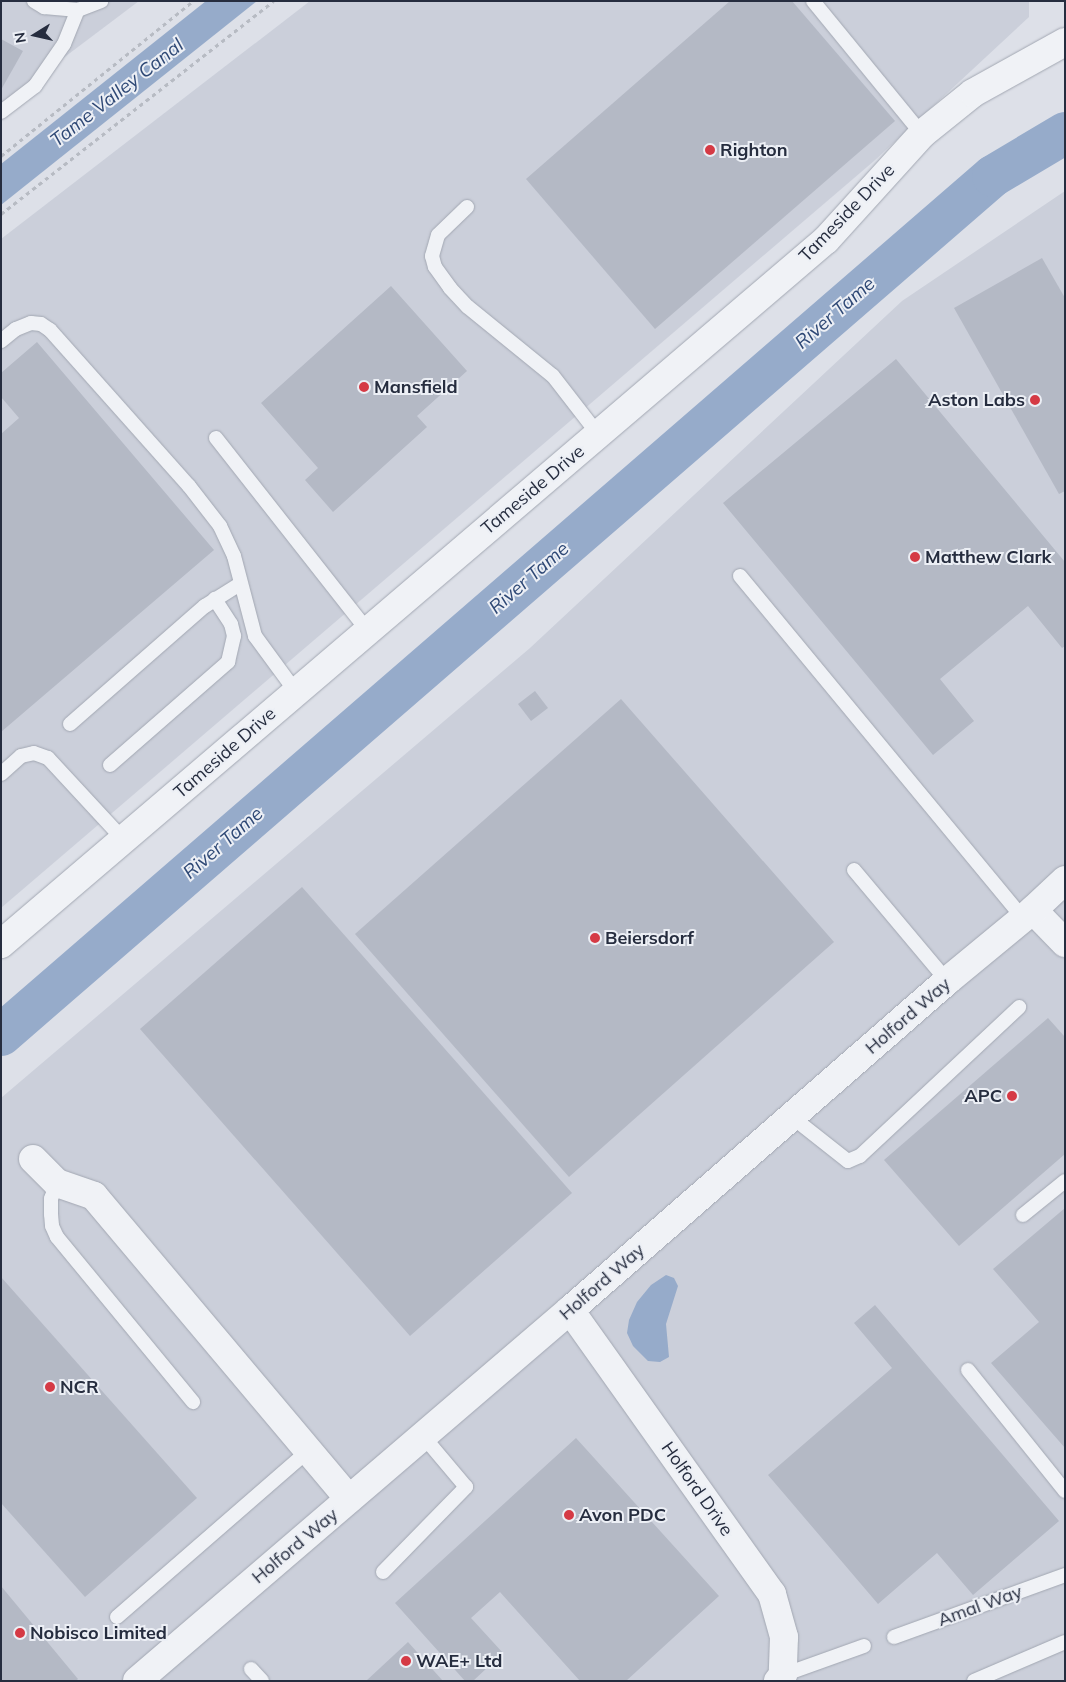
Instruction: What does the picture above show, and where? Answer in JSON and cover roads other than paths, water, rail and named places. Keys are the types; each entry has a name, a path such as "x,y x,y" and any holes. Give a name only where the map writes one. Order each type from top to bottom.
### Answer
{"street":[{"name":"Tameside Drive","path":"1,944 826,240 922,134 973,93 1065,42"},
{"name":"Holford Way","path":"137,1681 570,1310 1065,880"},
{"path":"1028,914 1065,943"},
{"path":"33,1159 57,1183 94,1196 349,1499"},
{"name":"Holford Drive","path":"570,1310 772,1594 784,1637 781,1678"}],"lane":[{"path":"34,1 44,7 78,10 101,1"},
{"path":"813,1 922,134"},
{"path":"1,112 35,86 64,44 78,10"},
{"path":"467,207 438,235 432,256 435,267 450,288 468,306 553,376 598,434"},
{"path":"1,341 16,329 31,323 41,324 50,330 189,486 220,526 234,556 240,584 256,636 296,692"},
{"path":"216,438 368,631"},
{"path":"740,576 1028,914"},
{"path":"70,724 216,599 240,584"},
{"path":"110,765 228,662 234,636 231,624 216,599"},
{"path":"1,774 21,756 34,753 48,758 124,840"},
{"path":"854,870 947,981"},
{"path":"792,1117 848,1161 860,1156 1019,1007"},
{"path":"1023,1215 1065,1180"},
{"path":"57,1183 51,1199 51,1214 52,1226 58,1236 193,1402"},
{"path":"968,1370 1065,1491"},
{"path":"383,1572 466,1487 423,1436"},
{"path":"117,1617 308,1451"},
{"name":"Amal Way","path":"894,1637 1065,1575"},
{"path":"974,1681 1065,1642"},
{"path":"781,1678 864,1646"},
{"path":"251,1669 262,1681"}],"water":[{"name":"Tame Valley Canal","path":"206,1 257,1 1,205 1,164"},
{"path":"666,1275 674,1278 678,1286 666,1324 669,1357 660,1362 648,1361 633,1346 627,1333 629,1320 637,1302 651,1285"}],"waterway":[{"name":"River Tame","path":"1,1035 993,176 1065,133"}],"place":[{"name":"Righton","path":"710,150"},
{"name":"Mansfield","path":"364,387"},
{"name":"Aston Labs","path":"1035,400"},
{"name":"Matthew Clark","path":"915,557"},
{"name":"Beiersdorf","path":"595,938"},
{"name":"APC","path":"1012,1096"},
{"name":"NCR","path":"50,1387"},
{"name":"Avon PDC","path":"569,1515"},
{"name":"Nobisco Limited","path":"20,1633"},
{"name":"WAE+ Ltd","path":"406,1661"}]}
